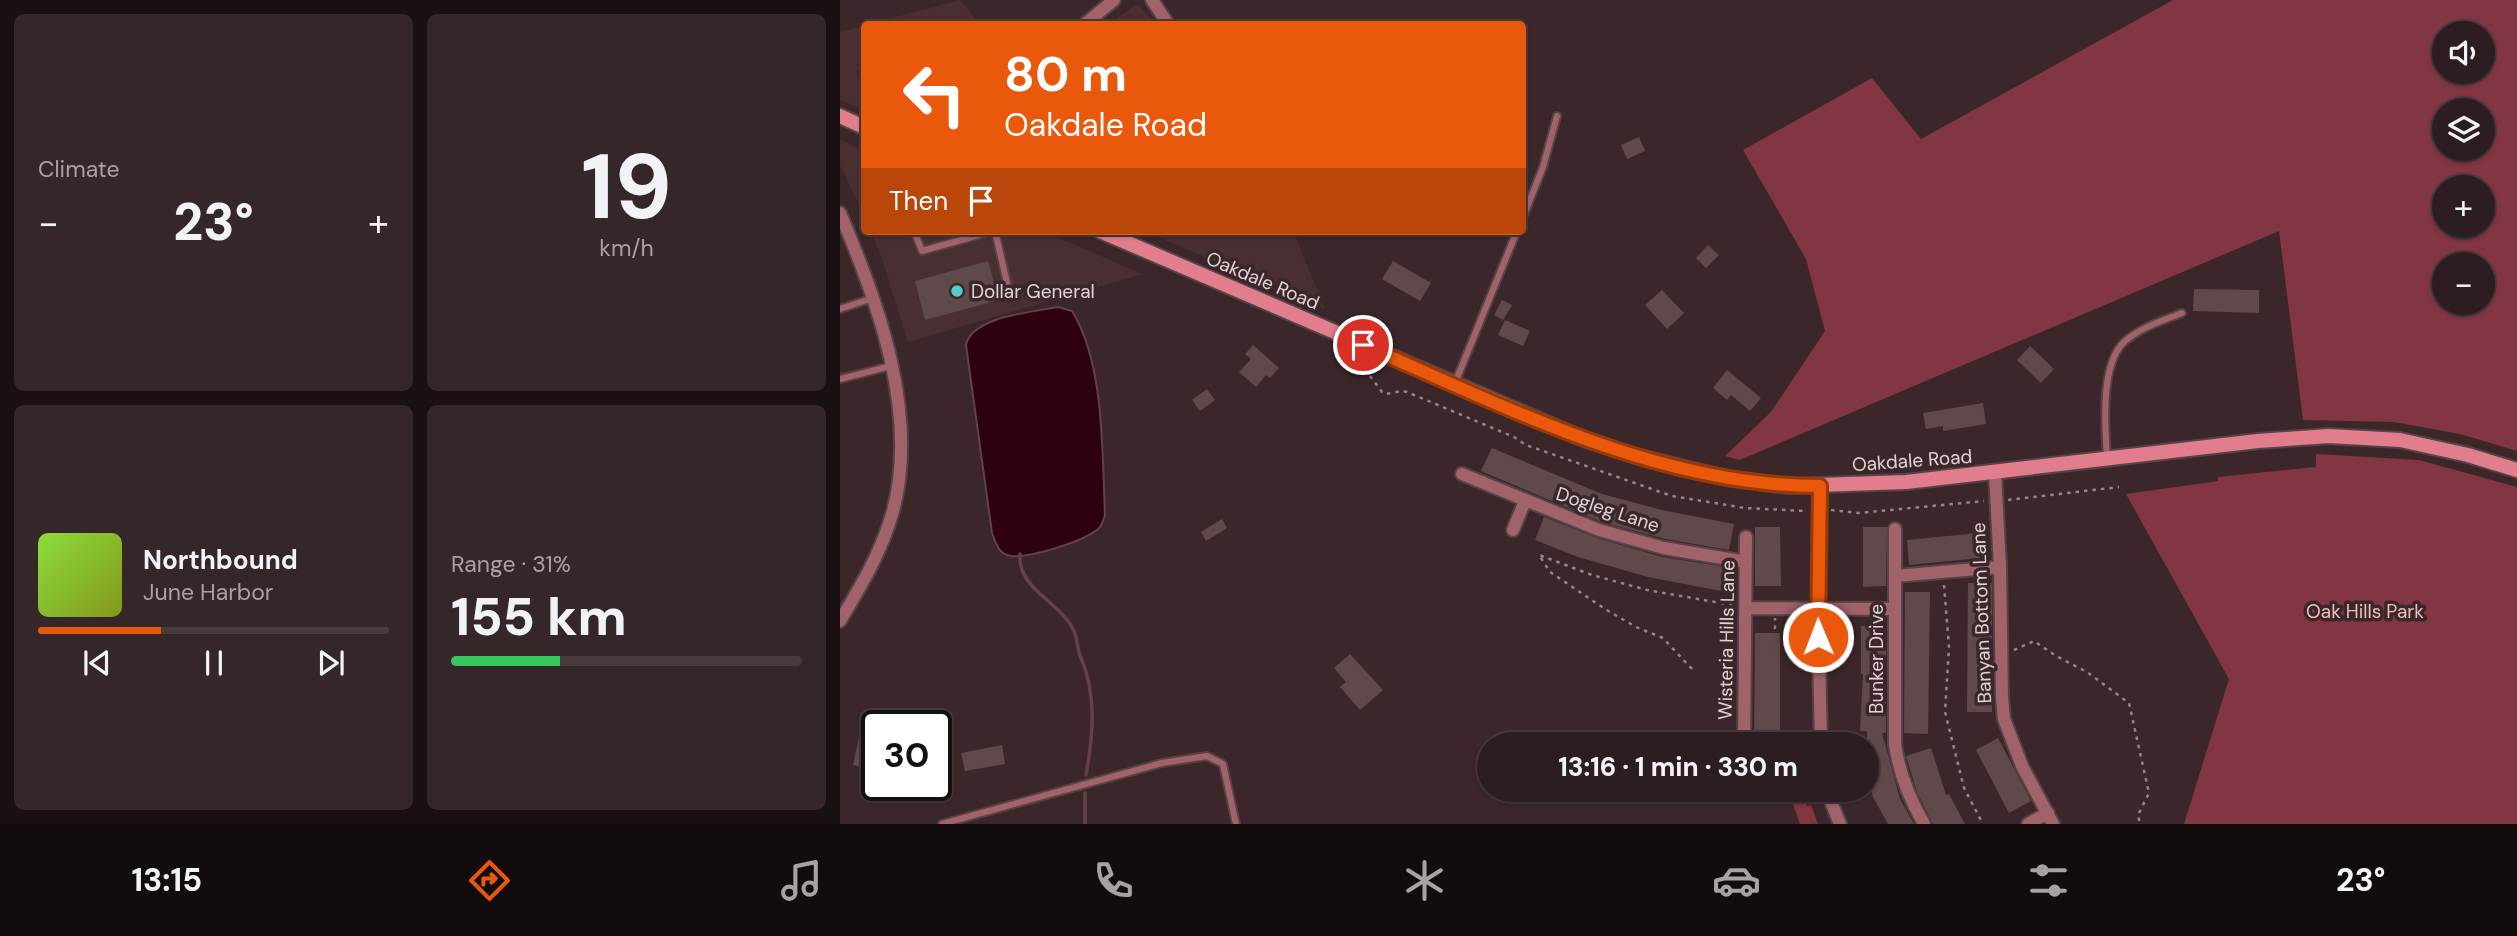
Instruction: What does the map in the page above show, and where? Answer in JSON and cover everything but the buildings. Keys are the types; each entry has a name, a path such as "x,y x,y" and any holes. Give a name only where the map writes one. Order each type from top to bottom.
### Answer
{"main road":[{"path":"840,116 861,126"},
{"name":"Oakdale Road","path":"1109,235 1586,440 1636,456 1726,478 1820,486 1906,482 2258,441 2329,436 2400,440 2468,455 2517,470"}],"street":[{"path":"1089,21 1114,0"},
{"path":"1152,0 1166,21"},
{"path":"840,213 873,298 891,366 901,437 896,498 881,544 840,621"},
{"name":"Banyan Bottom Lane","path":"1994,473 2000,566 2004,719 2022,766 2050,819"},
{"name":"Dogleg Lane","path":"1462,474 1599,530 1664,548 1746,562"},
{"path":"1820,486 1818,610 1821,732"},
{"path":"1513,530 1525,501"},
{"name":"Bunker Drive","path":"1895,529 1895,744 1898,768 1908,795 1924,824"},
{"name":"Wisteria Hills Lane","path":"1744,732 1741,607 1746,537"},
{"path":"1895,576 2000,566"},
{"path":"1741,607 1895,609"},
{"path":"1831,802 1840,824"},
{"path":"2028,824 2050,819"}],"lane":[{"path":"1526,210 1543,167 1558,116"},
{"path":"916,235 922,251 980,235"},
{"path":"995,235 1008,286"},
{"path":"1454,384 1515,235"},
{"path":"840,309 873,298"},
{"path":"2107,460 2104,403 2113,360 2122,344 2145,327 2182,313"},
{"path":"840,379 891,366"},
{"path":"942,824 1162,763 1207,756 1223,764 1236,824"}],"path":[{"path":"1370,376 1386,394 1407,392 1514,437 1526,445 1672,496 1745,508 1811,511"},
{"path":"1831,510 1860,513 2119,487"},
{"path":"1692,669 1662,638 1605,609 1550,572 1539,555 1592,575 1647,590 1741,607"},
{"path":"1943,579 1949,647 1945,712 1964,788 1983,824"},
{"path":"2012,652 2034,641 2087,672 2129,703 2150,793 2138,815 2140,824"}],"shaded area":[{"path":"960,0 978,21 880,21"},
{"path":"1137,4 1152,21 1113,21"},
{"path":"861,27 861,70 856,71 861,90 861,109 840,100 840,32"},
{"path":"840,139 861,150 861,209 840,165"},
{"path":"873,235 1052,235 1142,274 908,342"},
{"path":"1154,235 1295,235 1325,309"},
{"path":"1058,307 1072,311 1083,332 1091,357 1100,410 1105,515 1099,528 1080,539 1040,553 1007,555 999,549 992,533 966,345 971,335 991,322"}],"green space":[{"path":"2173,0 2517,0 2517,451 2460,434 2394,422 2303,420 2279,231 1740,460 1725,456 1771,412 1825,331 1806,259 1743,150 1872,78 1921,139"},
{"name":"Oak Hills Park","path":"2316,454 2419,460 2517,487 2517,824 2184,824 2229,679 2126,494 2218,481 2218,477 2316,467"},
{"path":"1792,802 1810,802 1807,806 1811,805 1818,824 1800,824"}],"waterway":[{"path":"1020,554 1025,577 1068,621 1075,634 1090,686 1092,731 1086,775"},
{"path":"1085,793 1085,824"}],"place":[{"name":"Dollar General","path":"957,291"}],"route":[{"path":"1363,345 1586,440 1636,456 1726,478 1820,486 1818,637"}]}
